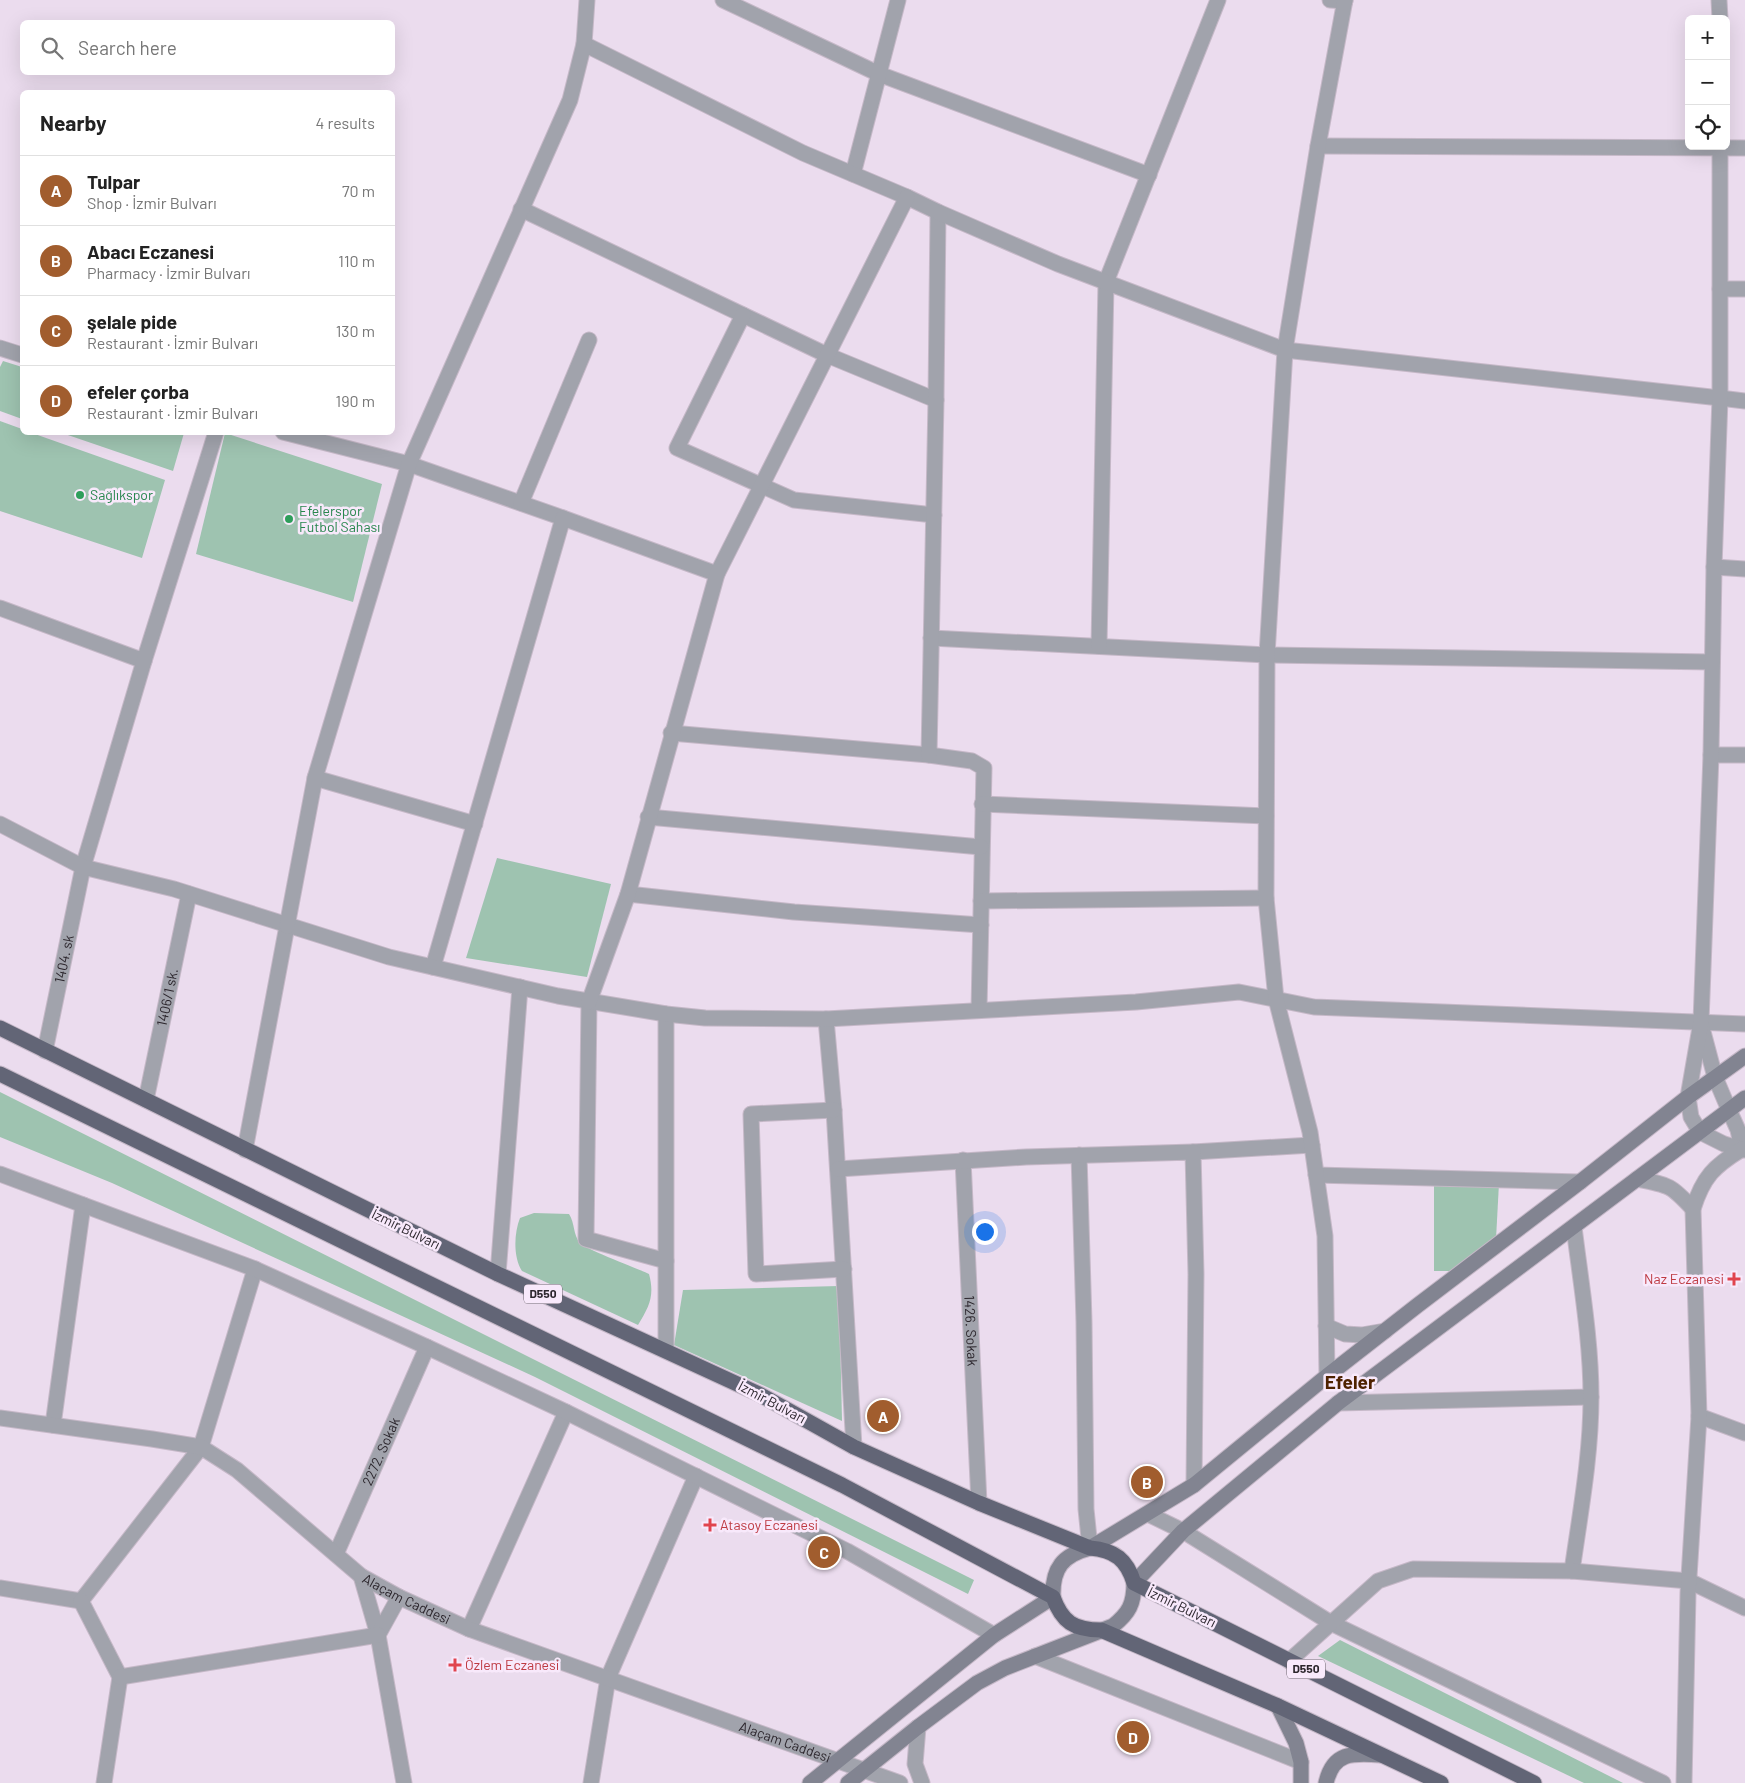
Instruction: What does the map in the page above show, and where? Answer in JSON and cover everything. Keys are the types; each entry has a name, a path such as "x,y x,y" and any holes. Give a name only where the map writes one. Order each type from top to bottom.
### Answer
{"highway":[{"name":"İzmir Bulvarı","path":"0,1028 45,1052 498,1274 759,1394 854,1446 979,1503 1090,1548 1103,1549 1119,1558 1130,1572 1134,1584 1534,1783"},
{"path":"0,1074 842,1485 1053,1597 1057,1609 1065,1619 1076,1626 1088,1630 1101,1630 1278,1706 1441,1783"}],"main road":[{"path":"810,1783 994,1635 1053,1597 1052,1583 1057,1570 1065,1559 1077,1552 1090,1548 1194,1485 1327,1376 1688,1097 1745,1056"},
{"path":"848,1783 977,1683 1005,1668 1113,1626 1126,1613 1134,1596 1134,1584 1183,1531 1338,1402 1745,1098"},
{"path":"1278,1706 1296,1744 1300,1762 1301,1783"},
{"path":"1327,1783 1330,1768 1339,1758 1363,1754 1384,1755"}],"street":[{"path":"245,1150 315,778 409,464 570,100 584,44 587,0"},
{"path":"723,0 879,74 1149,175"},
{"path":"853,174 898,0"},
{"path":"1099,646 1106,282 1218,0"},
{"path":"1327,1376 1325,1236 1312,1145 1276,999 1266,898 1266,816 1268,655 1285,350 1340,0"},
{"path":"1720,0 1720,15"},
{"path":"584,44 795,148 938,212 1058,264 1285,350 1745,401"},
{"path":"1318,146 1685,147"},
{"path":"1730,147 1745,148"},
{"path":"1720,150 1720,398 1714,567 1711,754 1701,1022 1688,1097 1691,1117 1700,1132 1724,1144 1744,1150"},
{"path":"666,1262 586,1239 589,1002 628,894 671,733 717,574 907,197"},
{"path":"521,209 827,355 936,400"},
{"path":"929,756 938,212"},
{"path":"1720,289 1745,289"},
{"path":"743,315 677,448 794,500 934,515"},
{"path":"520,503 589,340"},
{"path":"0,348 20,354"},
{"name":"1404. sk","path":"45,1052 83,867 144,661 215,435"},
{"path":"296,435 409,464 717,574"},
{"path":"433,967 563,518"},
{"path":"1714,567 1745,569"},
{"path":"0,608 144,661"},
{"path":"931,638 1268,655 1712,662"},
{"path":"671,733 972,760 984,768 979,1010"},
{"path":"1711,754 1745,755"},
{"path":"315,778 475,824"},
{"path":"982,804 1266,816"},
{"path":"648,817 981,846"},
{"path":"0,824 83,867 189,894 389,957 589,1002 666,1014 705,1018 826,1019 1136,1002 1239,992 1314,1007 1745,1024"},
{"name":"1406/1 sk.","path":"146,1100 189,894"},
{"path":"628,894 794,912 981,925"},
{"path":"981,901 1266,898"},
{"path":"498,1274 520,987"},
{"path":"666,1014 666,1350"},
{"path":"826,1019 838,1168 854,1446"},
{"path":"1701,1022 1715,1077 1738,1130 1744,1150"},
{"path":"834,1110 751,1114 756,1274 844,1269"},
{"path":"838,1168 963,1160 1194,1152 1312,1145"},
{"path":"1684,1783 1689,1581 1699,1416 1693,1209 1699,1189 1713,1169 1744,1150"},
{"path":"1194,1152 1196,1274 1194,1485"},
{"path":"1079,1155 1084,1322 1086,1509 1090,1548"},
{"name":"1426. Sokak","path":"963,1160 979,1503"},
{"path":"0,1174 255,1269 428,1347 566,1412 847,1551 994,1635"},
{"path":"1316,1175 1580,1182"},
{"path":"1637,1179 1662,1183 1676,1190 1693,1209"},
{"path":"53,1425 83,1205"},
{"path":"1572,1571 1589,1449 1591,1397 1588,1339 1574,1227"},
{"path":"81,1601 201,1447 255,1269"},
{"path":"1326,1326 1345,1334 1362,1335 1385,1331"},
{"name":"2272. Sokak","path":"336,1554 428,1347"},
{"path":"1338,1402 1591,1397"},
{"path":"469,1629 566,1412"},
{"path":"1699,1416 1745,1433"},
{"name":"Alaçam Caddesi","path":"0,1418 201,1447 237,1470 360,1576 399,1597 469,1629 900,1783"},
{"path":"591,1783 608,1678 696,1476"},
{"path":"1148,1514 1183,1531 1331,1623 1663,1783"},
{"path":"1289,1661 1378,1581 1413,1569 1572,1571 1689,1581 1745,1608"},
{"path":"360,1576 378,1635 404,1783"},
{"path":"0,1588 81,1601"},
{"path":"378,1635 399,1597"},
{"path":"81,1601 120,1677 104,1783"},
{"path":"120,1677 378,1635"},
{"path":"1035,1656 1300,1762"},
{"path":"918,1727 915,1764 922,1783"}],"green space":[{"path":"3,361 20,366 20,418 0,411 0,367"},
{"name":"Sağlıkspor","path":"0,421 20,428 20,435 38,435 165,480 142,558 0,511"},
{"path":"68,435 183,435 173,471"},
{"name":"Efelerspor Futbol Sahası","path":"225,435 231,435 382,484 353,602 196,554"},
{"path":"497,858 611,884 587,977 466,958"},
{"path":"0,1092 974,1580 968,1594 535,1377 112,1183 0,1137"},
{"path":"1434,1182 1499,1183 1496,1239 1455,1271 1434,1271"},
{"path":"534,1213 569,1214 576,1236 584,1246 649,1274 651,1282 650,1301 638,1325 522,1271 517,1259 515,1245 517,1231 520,1218"},
{"path":"839,1286 842,1421 674,1345 683,1290"},
{"path":"1340,1640 1623,1783 1584,1783 1318,1656"}],"place":[{"name":"Sağlıkspor","path":"80,495"},
{"name":"Efelerspor Futbol Sahası","path":"289,519"},
{"name":"Naz Eczanesi","path":"1734,1279"},
{"name":"Tulpar","path":"883,1416"},
{"name":"Abacı Eczanesi","path":"1147,1482"},
{"name":"Atasoy Eczanesi","path":"710,1525"},
{"name":"şelale pide","path":"824,1552"},
{"name":"Özlem Eczanesi","path":"455,1665"},
{"name":"efeler çorba","path":"1133,1737"}],"district":[{"name":"Efeler","path":"1350,1382"}]}
